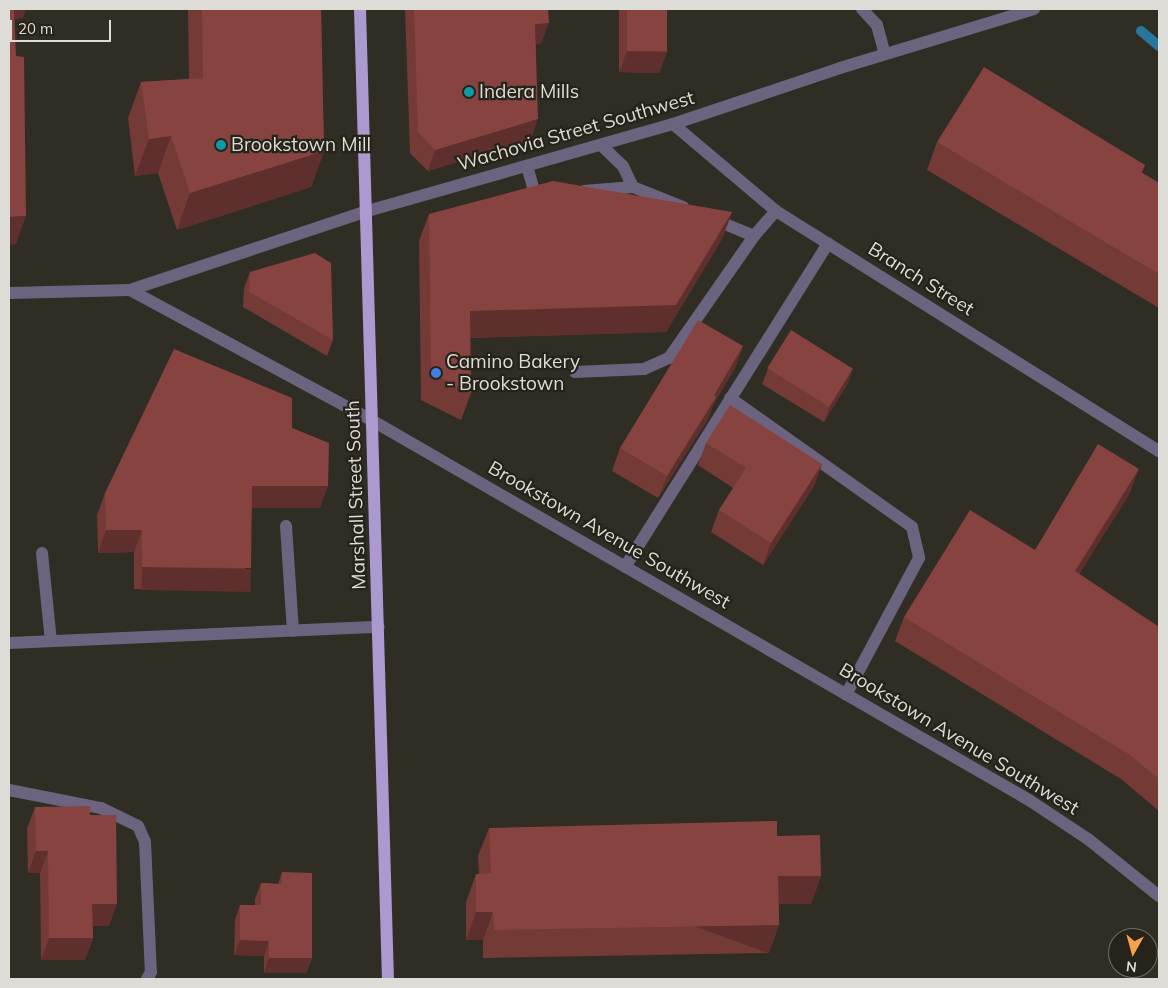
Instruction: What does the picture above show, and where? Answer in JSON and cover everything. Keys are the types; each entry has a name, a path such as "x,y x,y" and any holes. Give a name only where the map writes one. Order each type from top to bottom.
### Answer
{"main road":[{"name":"Marshall Street South","path":"360,9 364,212 373,421 388,979"}],"street":[{"path":"862,9 877,25 885,54"},
{"name":"Wachovia Street Southwest","path":"130,290 364,212 673,124 885,54 1034,9"},
{"name":"Branch Street","path":"673,124 776,210 1159,451"},
{"path":"601,145 623,166 633,187"},
{"path":"527,166 537,193 563,193 633,187 754,236"},
{"path":"575,372 644,370 669,358 754,236 776,210"},
{"path":"625,567 828,243"},
{"name":"Brookstown Avenue Southwest","path":"9,293 130,290 373,421 1029,800 1088,838 1159,896"},
{"path":"730,398 912,527 919,558 846,694"},
{"path":"286,526 293,631"},
{"path":"42,553 50,641"},
{"path":"9,643 378,627"},
{"path":"9,790 101,808 138,826 145,842 151,972 147,979"}],"building":[{"path":"9,9 14,9 16,56 24,57 26,216 9,217"},
{"name":"Brookstown Mill","path":"202,9 321,9 324,151 190,193 171,136 149,139 141,82 203,78"},
{"name":"Indera Mills","path":"414,9 548,9 549,23 535,24 538,119 435,150 418,132"},
{"path":"627,9 667,9 667,51 627,51"},
{"path":"984,67 1145,165 1141,172 1159,183 1159,274 937,142"},
{"path":"553,181 732,212 676,305 470,311 471,393 431,373 429,214"},
{"path":"315,253 331,263 333,340 249,292 250,272"},
{"path":"698,320 743,346 714,395 716,397 667,476 620,448"},
{"path":"791,330 853,369 829,407 767,368"},
{"path":"174,349 292,398 292,428 329,443 328,486 252,486 251,568 142,567 142,530 106,530 105,493"},
{"path":"730,405 822,464 771,543 719,510 746,468 706,443"},
{"path":"1098,444 1139,469 1075,571 1159,627 1159,779 1130,755 904,617 970,510 1035,550"},
{"path":"90,806 90,815 116,815 117,904 92,904 93,938 49,938 48,851 36,851 35,807"},
{"path":"777,821 777,836 820,835 821,876 778,876 779,925 494,930 493,912 476,912 476,874 491,873 489,828"},
{"path":"282,872 312,873 312,958 269,958 269,941 240,940 240,905 261,905 261,883 282,884"},
{"path":"813,978 813,979 763,979"}],"waterway":[{"path":"1141,31 1159,46"}],"place":[{"name":"Indera Mills","path":"469,92"},
{"name":"Brookstown Mill","path":"221,145"},
{"name":"Camino Bakery - Brookstown","path":"436,373"}]}
